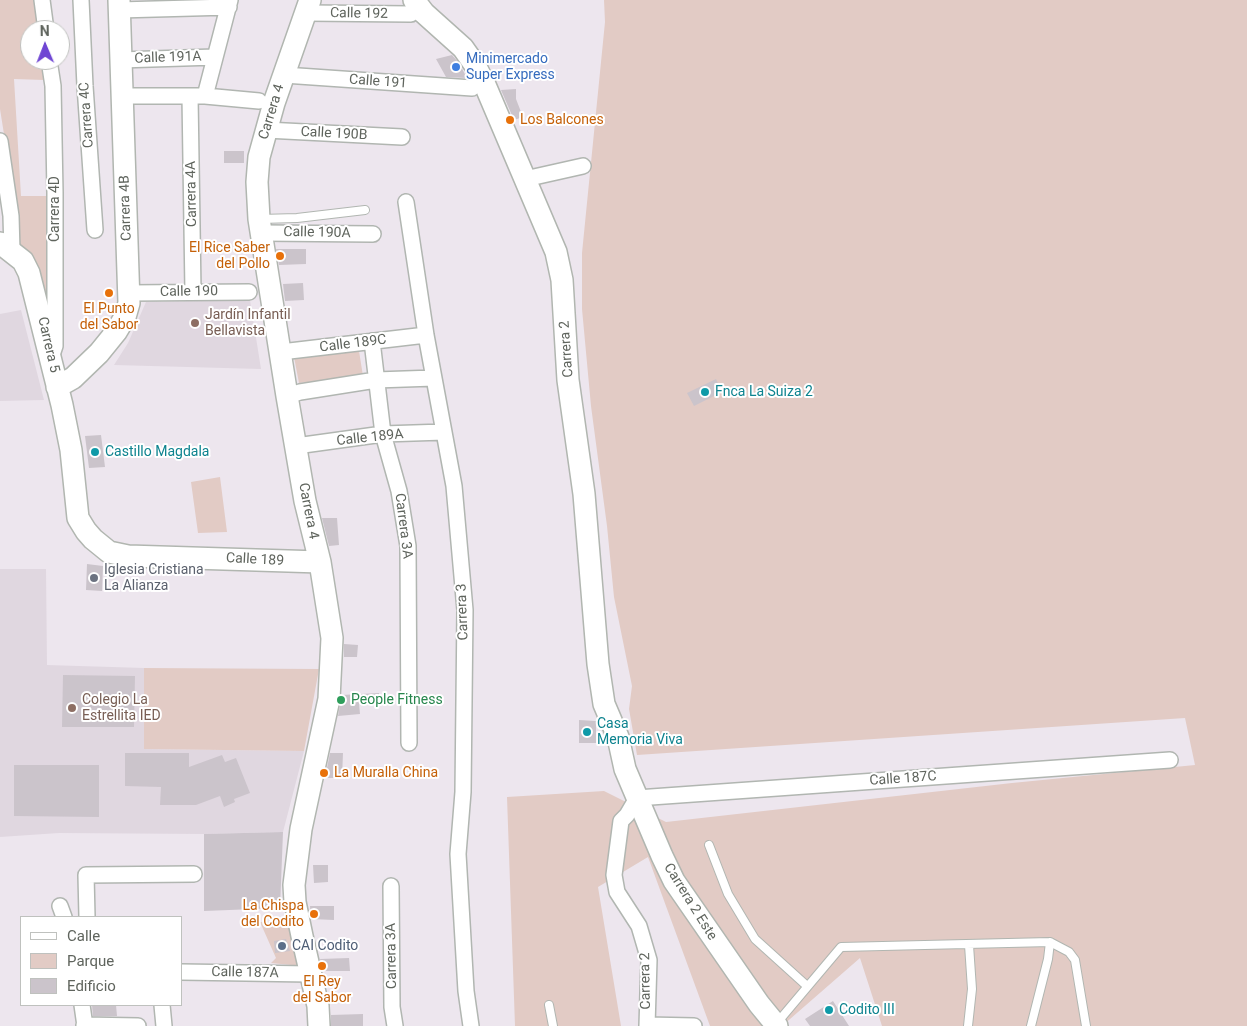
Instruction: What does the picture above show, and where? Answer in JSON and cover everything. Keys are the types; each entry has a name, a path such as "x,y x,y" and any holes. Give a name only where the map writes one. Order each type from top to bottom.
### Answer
{"main road":[{"name":"Carrera 4B","path":"57,387 80,372 99,353 116,332 129,303 119,5"},
{"name":"Carrera 4","path":"308,6 266,130 259,157 256,182 260,226 281,352 286,396 305,501 320,562 332,638 329,699 301,829 294,885 295,902 318,1006 319,1026"},
{"name":"Carrera 2","path":"412,7 437,25 463,48 475,65 556,252 562,280 566,362 584,494 598,664 604,704 618,737"},
{"name":"Carrera 5","path":"6,247 23,260 29,273 71,450 78,518 86,531 103,546"},
{"name":"Calle 189","path":"103,546 109,552 128,556 320,562"},
{"name":"Carrera 2 Este","path":"618,737 625,769 674,881 758,1004 776,1025"}],"street":[{"path":"42,0 45,20"},
{"name":"Carrera 4C","path":"81,0 95,230"},
{"path":"119,5 230,4 205,96"},
{"name":"Calle 192","path":"308,6 412,7"},
{"name":"Calle 191A","path":"120,60 216,57"},
{"name":"Carrera 4D","path":"50,358 55,346 55,193 53,86 51,70"},
{"name":"Calle 191","path":"284,75 472,88"},
{"path":"121,96 205,96 259,101"},
{"name":"Carrera 4A","path":"190,96 194,292"},
{"name":"Calle 190B","path":"266,130 402,137"},
{"name":"Carrera 5","path":"0,141 10,216 6,247"},
{"path":"525,179 583,166"},
{"name":"Carrera 3","path":"406,202 426,335 454,486 464,610 463,792 458,854 466,991 471,1026"},
{"name":"Calle 190A","path":"260,226 373,234"},
{"name":"Calle 190","path":"130,293 249,292"},
{"name":"Calle 189C","path":"281,352 426,335"},
{"name":"Carrera 3A","path":"372,341 383,434 399,491 408,546 409,743"},
{"path":"286,396 376,380 434,378"},
{"name":"Calle 189A","path":"296,446 383,434 444,432"},
{"name":"Calle 187C","path":"637,798 1170,760"},
{"name":"Carrera 2","path":"637,798 621,822 614,875 617,892 639,926 649,960 647,1026"},
{"path":"87,916 86,875 194,874"},
{"name":"Carrera 3A","path":"391,886 392,1007 395,1026"},
{"name":"Calle 187A","path":"182,972 310,974"},
{"path":"82,1006 84,1025 138,1026"},
{"path":"162,1006 164,1026"},
{"path":"647,1026 694,1026"}],"lane":[{"path":"260,226 298,218 365,210"},
{"path":"709,845 728,894 756,939 807,986"},
{"path":"776,1025 841,947 1050,942 1069,952 1075,960 1086,1026"},
{"path":"1031,1026 1048,959 1050,942"},
{"path":"968,1026 972,989 969,945"},
{"path":"549,1006 553,1026"}],"shaded area":[{"name":"Jardín Infantil Bellavista","path":"250,300 261,369 114,365 128,343 146,302"},
{"path":"21,310 44,400 0,401 0,314"},
{"name":"Colegio La Estrellita IED","path":"0,569 46,569 47,665 144,668 144,749 304,751 283,832 204,834 59,833 0,837"}],"green space":[{"path":"0,0 34,0 37,20 20,20 20,70 42,70 44,80 14,79 21,196 46,196 49,313 18,249 17,216 0,109"},
{"path":"604,0 1247,0 1247,1026 882,1026 860,958 782,1026 710,1026 648,857 598,887 621,1026 515,1026 507,797 604,791 666,822 1012,783 1195,765 1185,718 637,755 629,709 632,686 614,597 607,526 591,406 582,309 582,253 605,22"},
{"path":"359,351 363,376 299,383 294,357"},
{"path":"220,477 227,532 198,533 191,482"},
{"path":"144,668 319,669 304,751 144,749"},
{"path":"289,921 302,966 271,963 276,958 260,922"}],"building":[{"path":"452,55 467,78 446,77 436,59"},
{"path":"516,89 516,99 523,117 514,120 501,90"},
{"path":"224,151 244,151 244,163 224,163"},
{"path":"276,249 306,249 306,264 279,265"},
{"path":"303,283 304,300 285,301 283,284"},
{"name":"Fnca La Suiza 2","path":"716,379 722,392 694,406 687,393"},
{"name":"Castillo Magdala","path":"101,435 105,467 89,468 85,436"},
{"path":"322,518 337,518 339,545 329,546"},
{"name":"Iglesia Cristiana La Alianza","path":"87,564 103,566 102,591 86,590"},
{"path":"344,644 358,645 357,657 344,657"},
{"path":"63,675 135,676 134,727 62,727"},
{"path":"379,693 380,701 359,703 360,714 338,716 342,695"},
{"name":"Casa Memoria Viva","path":"579,720 596,721 596,743 579,743"},
{"path":"125,753 189,753 189,767 222,755 225,762 236,758 250,793 234,799 235,802 224,807 220,796 196,805 160,805 161,787 125,786"},
{"path":"330,753 343,753 342,778 325,778"},
{"path":"14,765 99,765 99,817 14,816"},
{"path":"283,832 280,908 204,911 204,834"},
{"path":"313,865 328,865 328,882 314,883"},
{"path":"310,906 334,906 334,920 311,919"},
{"name":"CAI Codito","path":"286,939 290,951 275,953 274,941"},
{"path":"349,958 350,971 323,971 320,959"},
{"name":"Codito III","path":"833,1001 849,1026 810,1026 805,1019"},
{"path":"92,1006 116,1006 117,1016 93,1016"},
{"path":"363,1014 363,1026 331,1026 331,1015"}],"place":[{"name":"Minimercado Super Express","path":"456,67"},
{"name":"Los Balcones","path":"510,120"},
{"name":"El Rice Saber del Pollo","path":"280,256"},
{"name":"El Punto del Sabor","path":"109,293"},
{"name":"Jardín Infantil Bellavista","path":"195,323"},
{"name":"Fnca La Suiza 2","path":"705,392"},
{"name":"Castillo Magdala","path":"95,452"},
{"name":"Iglesia Cristiana La Alianza","path":"94,578"},
{"name":"People Fitness","path":"341,700"},
{"name":"Colegio La Estrellita IED","path":"72,708"},
{"name":"Casa Memoria Viva","path":"587,732"},
{"name":"La Muralla China","path":"324,773"},
{"name":"La Chispa del Codito","path":"314,914"},
{"name":"CAI Codito","path":"282,946"},
{"name":"El Rey del Sabor","path":"322,966"},
{"name":"Codito III","path":"829,1010"}]}
